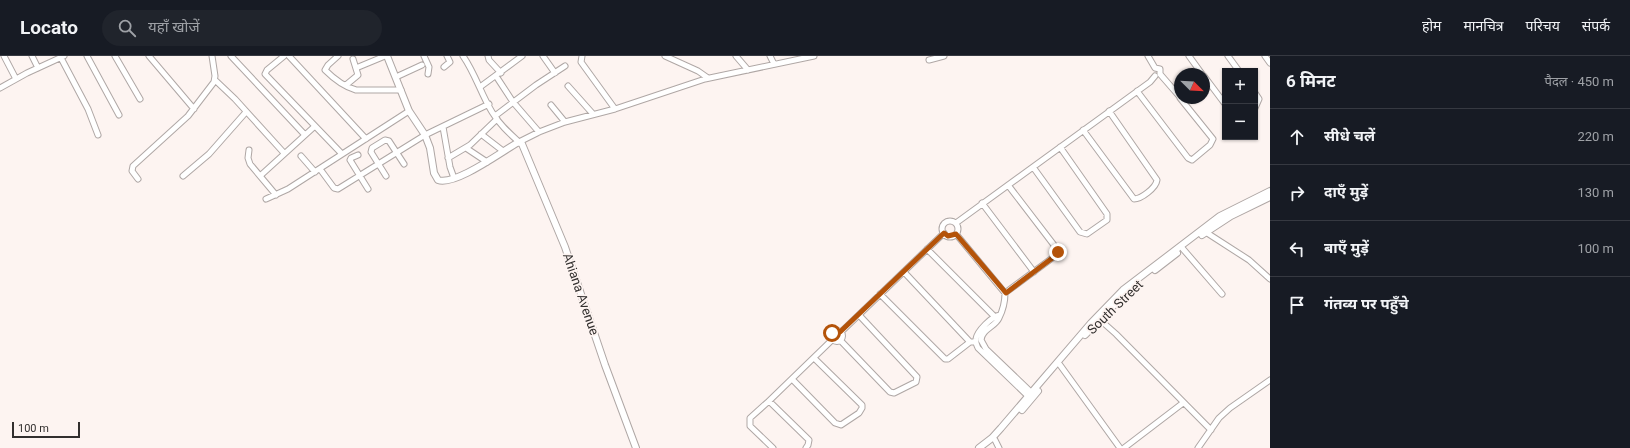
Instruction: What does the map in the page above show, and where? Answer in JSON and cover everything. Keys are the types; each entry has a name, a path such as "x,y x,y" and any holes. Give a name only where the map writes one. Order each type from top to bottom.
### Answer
{"street":[{"path":"4,56 16,79"},
{"path":"32,56 38,68"},
{"path":"0,88 61,56 88,109 98,136"},
{"path":"87,56 119,115"},
{"path":"115,56 140,99"},
{"path":"149,56 194,109"},
{"path":"212,56 215,80 235,99 284,153"},
{"path":"231,56 305,135"},
{"path":"284,56 267,70 265,74 342,154"},
{"path":"289,56 366,139"},
{"path":"338,56 328,65 325,70 346,85 356,90 401,90"},
{"path":"356,68 386,56 409,111 425,135 430,148 436,177 442,181 454,178 487,162 519,142 565,122 615,109 708,78 774,64 789,58 814,56"},
{"path":"424,56 429,67 428,74"},
{"path":"444,67 450,62 447,56"},
{"path":"463,56 496,117 505,129 519,142"},
{"path":"488,56 513,102 539,132"},
{"path":"542,56 555,74"},
{"path":"582,56 581,62 615,109"},
{"path":"665,56 698,71 708,78"},
{"path":"736,56 748,70"},
{"path":"770,56 774,64"},
{"path":"929,60 944,56"},
{"path":"956,224 982,203 1158,75 1160,69 1155,68 1148,56"},
{"path":"1189,56 1198,68"},
{"path":"1228,56 1237,68"},
{"path":"1265,56 1270,63"},
{"path":"480,87 520,57"},
{"path":"346,85 358,76 353,60"},
{"path":"396,78 422,65"},
{"path":"448,158 466,148 513,102 565,66"},
{"path":"1158,75 1174,92"},
{"path":"138,179 132,171 133,166 177,127 194,109 215,80"},
{"path":"1210,84 1222,100"},
{"path":"568,86 593,114"},
{"path":"1137,91 1188,158 1192,160 1210,145 1213,139 1185,104"},
{"path":"301,156 336,189 425,135 489,104"},
{"path":"551,105 565,122"},
{"path":"266,199 288,189 409,111"},
{"path":"1083,130 1134,199 1138,199 1156,184 1157,180 1109,111"},
{"path":"183,176 209,154 246,112"},
{"path":"260,176 315,126"},
{"path":"443,127 448,158 454,178"},
{"path":"481,134 503,151"},
{"path":"386,176 378,164 372,150 380,143 385,140 389,141 404,164"},
{"name":"Ahiana Avenue","path":"519,142 524,147 564,244 607,370 636,448"},
{"path":"1033,166 1080,232 1087,234 1107,220 1107,214 1060,147"},
{"path":"466,148 487,162"},
{"path":"249,150 248,160 276,195"},
{"path":"358,155 350,160 368,189"},
{"path":"1008,185 1057,250 1055,256 1006,293 997,322 982,334 981,340 986,349 1031,396"},
{"name":"South Street","path":"985,448 995,440 1031,396 1060,365 1098,318 1126,293 1203,231 1270,196"},
{"path":"982,203 1034,272"},
{"path":"951,221 956,224 958,229 956,234 948,236 944,233 942,228 945,223 951,221"},
{"path":"979,448 997,433 1031,396 1123,290 1203,231 1249,260 1270,279"},
{"path":"840,332 944,233"},
{"path":"956,234 1006,293"},
{"path":"1183,248 1222,294"},
{"path":"927,249 994,316"},
{"path":"904,272 978,348 1007,372"},
{"path":"880,294 945,359 948,359 973,342 994,316 1000,315"},
{"path":"840,340 890,392 894,393 916,382 917,377 859,315"},
{"path":"1098,318 1211,430"},
{"path":"833,340 832,333 836,330 840,332"},
{"path":"840,332 842,336 840,340"},
{"path":"773,448 750,426 750,418 769,402 833,340 840,340"},
{"path":"792,379 835,423 841,424 859,413 862,405 814,358"},
{"path":"1060,365 1120,448"},
{"path":"1198,448 1219,418 1230,408 1270,380"},
{"path":"769,402 808,440 808,445 806,448"},
{"path":"1124,448 1183,403"},
{"path":"995,440 1000,448"}],"route":[{"path":"832,333 836,330 840,332 944,233 951,237 956,234 1006,293 1055,256 1058,252"}]}
